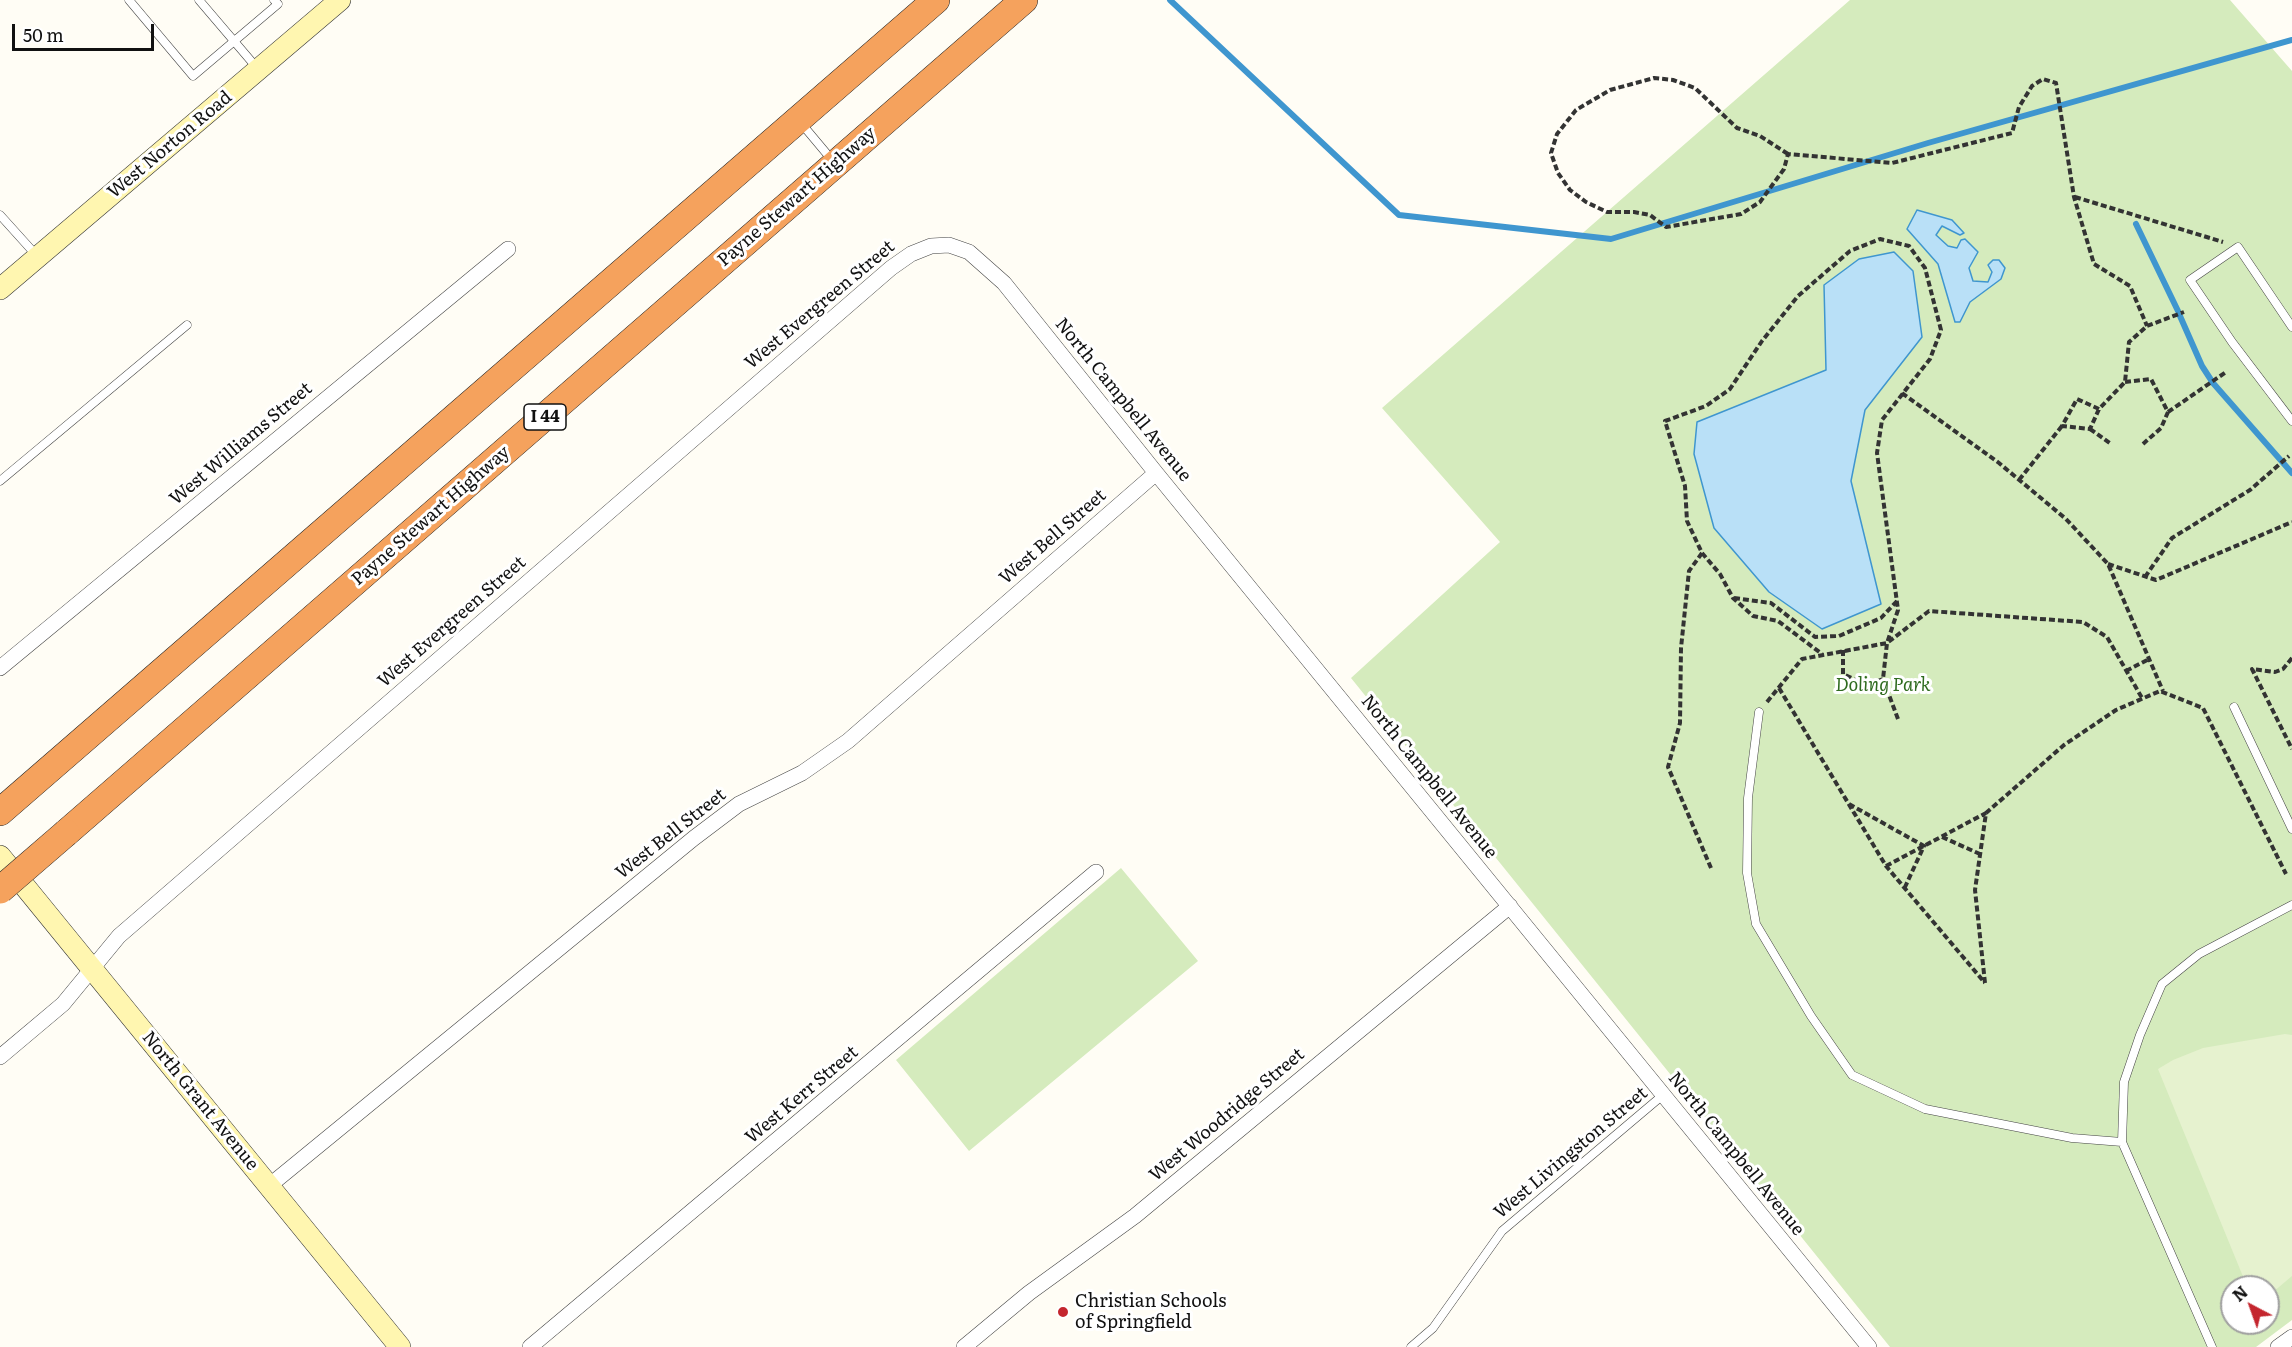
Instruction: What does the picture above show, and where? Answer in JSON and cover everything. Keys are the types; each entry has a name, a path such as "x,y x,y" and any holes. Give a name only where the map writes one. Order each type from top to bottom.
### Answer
{"highway":[{"path":"0,812 936,0"},
{"name":"Payne Stewart Highway","path":"0,890 1024,0"}],"main road":[{"name":"West Norton Road","path":"0,289 340,0"},
{"name":"North Grant Avenue","path":"0,855 400,1347"}],"street":[{"name":"North Campbell Avenue","path":"949,245 969,252 1004,283 1156,473 1869,1347"},
{"name":"West Evergreen Street","path":"0,1057 63,1004 119,936 891,268 911,254 931,246 949,245"},
{"name":"West Williams Street","path":"0,668 508,249"},
{"name":"West Bell Street","path":"269,1186 694,838 739,804 802,773 848,741 1156,473"},
{"name":"West Kerr Street","path":"530,1347 1096,872"},
{"name":"West Woodridge Street","path":"964,1347 1029,1293 1135,1216 1509,906"},
{"path":"2278,1347 2292,1337"}],"lane":[{"path":"129,0 193,76 278,4 274,0"},
{"path":"200,0 258,69"},
{"path":"798,120 835,164"},
{"path":"0,215 38,257"},
{"path":"2292,327 2238,247 2190,280 2232,342 2292,421"},
{"path":"0,481 187,325"},
{"path":"2234,707 2292,830"},
{"path":"1759,712 1748,808 1748,873 1756,924 1811,1016 1852,1075 1925,1109 2072,1138 2122,1142"},
{"path":"2212,1347 2122,1142 2124,1082 2140,1035 2163,984 2199,954 2292,905"},
{"name":"West Livingston Street","path":"1411,1347 1433,1328 1502,1231 1663,1095"}],"path":[{"path":"1788,154 1784,169 1760,202 1741,214 1666,227 1650,215 1634,212 1607,212 1586,202 1570,190 1558,173 1551,153 1557,134 1576,110 1610,90 1654,78 1673,80 1695,88 1737,128 1761,136 1788,154 1892,163 2012,133 2019,107 2032,86 2043,79 2056,83 2074,197 2094,264 2130,286 2147,326"},
{"path":"2074,197 2223,242"},
{"path":"1822,654 1778,621 1753,616 1733,598 1720,574 1702,553 1687,522 1685,486 1665,421 1706,406 1730,389 1762,340 1798,296 1850,251 1880,239 1909,246 1925,268 1941,330 1930,359 1882,420 1877,453 1898,610 1887,643 1883,679 1898,719"},
{"path":"2090,429 2099,410 2125,382 2129,342 2147,326 2184,312"},
{"path":"2143,444 2161,428 2168,412 2226,372"},
{"path":"2125,382 2151,379 2168,412"},
{"path":"1902,393 1999,463 2066,519 2108,564 2164,692"},
{"path":"2019,480 2062,426 2077,399 2099,410"},
{"path":"2062,426 2090,429 2111,444"},
{"path":"2145,577 2172,538 2250,490 2289,456"},
{"path":"2108,564 2156,580 2292,522"},
{"path":"1702,553 1689,572 1681,648 1680,723 1668,768 1711,868"},
{"path":"1733,598 1771,603 1815,637 1839,636 1881,618 1897,601"},
{"path":"1759,712 1802,658 1887,643 1929,611 2083,621 2107,638 2142,698"},
{"path":"1844,650 1843,674 1867,684 1883,679"},
{"path":"2292,658 2283,669 2275,672 2252,669 2292,749"},
{"path":"2126,670 2150,659"},
{"path":"1779,688 1886,866 1985,983 1975,890 1986,813"},
{"path":"1886,866 1986,813 2064,745 2116,710 2160,691 2203,708 2286,874"},
{"path":"1848,804 1924,846"},
{"path":"1941,837 1980,854"},
{"path":"1905,887 1924,846"}],"green space":[{"name":"Doling Park","path":"1850,0 2230,0 2292,71 2292,1320 2280,1329 2280,1275 2220,1275 2220,1335 2272,1335 2256,1347 1890,1347 1351,678 1500,542 1382,408"},
{"path":"1121,868 1198,961 969,1151 896,1060"},
{"path":"2285,1034 2292,1035 2292,1276 2280,1286 2280,1275 2242,1275 2158,1069 2173,1060 2203,1048"}],"water":[{"path":"1917,210 1952,220 1964,233 1960,235 1942,226 1936,235 1948,246 1957,248 1961,240 1965,239 1978,252 1969,268 1973,281 1988,282 1992,272 1988,265 1993,260 1999,260 2005,268 2001,279 1970,302 1960,322 1955,322 1938,264 1907,229"},
{"path":"1894,252 1913,271 1922,337 1865,410 1851,481 1881,604 1822,629 1769,592 1714,528 1694,454 1697,422 1826,370 1824,285 1859,259"}],"waterway":[{"path":"1170,0 1399,215 1611,239 1928,143 2292,40"},
{"path":"2136,224 2178,311"},
{"path":"2180,316 2202,366 2213,383 2292,473"}],"place":[{"name":"Christian Schools of Springfield","path":"1063,1312"}]}
